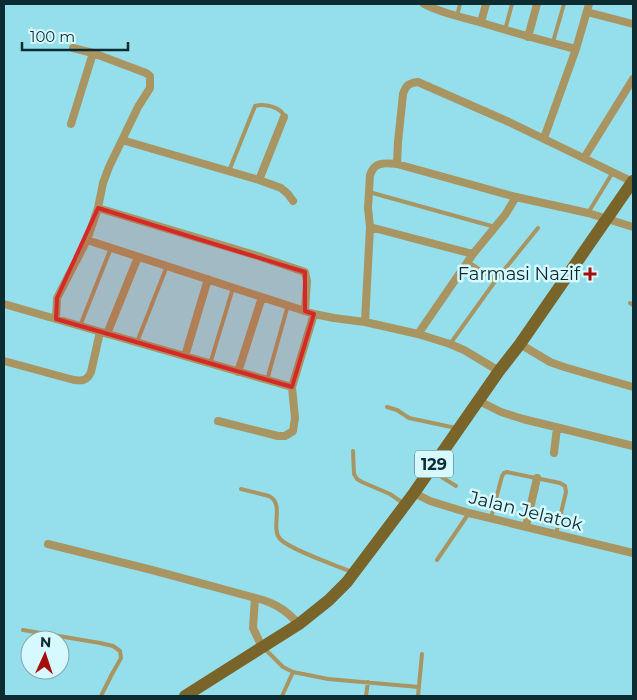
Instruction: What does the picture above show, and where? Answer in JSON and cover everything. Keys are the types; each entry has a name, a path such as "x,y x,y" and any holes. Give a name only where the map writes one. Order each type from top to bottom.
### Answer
{"main road":[{"name":"129","path":"185,696 299,624 329,600 347,582 414,493 633,181"}],"street":[{"path":"481,22 486,4"},
{"path":"528,37 537,4"},
{"path":"544,138 576,50 589,4"},
{"path":"430,5 457,16 576,50"},
{"path":"587,12 633,24"},
{"path":"56,319 58,298 86,240 98,208 103,183 109,167 138,107 150,88 150,76 146,72 73,48"},
{"path":"71,124 93,53"},
{"path":"584,158 633,78"},
{"path":"397,164 403,94 405,87 414,82 423,84 509,122 633,181"},
{"path":"259,180 284,118"},
{"path":"122,140 259,180 281,188 293,201"},
{"path":"365,322 370,227 368,208 370,175 374,167 379,164 397,164 516,197 588,213 633,227"},
{"path":"418,334 468,262 505,215 516,197"},
{"path":"98,208 305,272 307,280 305,311"},
{"path":"370,227 474,254"},
{"path":"86,240 314,314 365,322 418,334 450,344 500,371"},
{"path":"4,361 74,380 86,380 91,372 103,333 138,257"},
{"path":"185,356 208,279"},
{"path":"238,372 262,297"},
{"path":"4,304 292,387"},
{"path":"218,421 278,436 285,436 292,431 296,418 292,387 314,314"},
{"path":"520,344 550,362 633,387"},
{"path":"479,401 501,412 523,419 633,446"},
{"path":"554,453 557,428"},
{"path":"526,526 537,478"},
{"name":"Jalan Jelatok","path":"414,493 430,501 469,513 633,553"},
{"path":"48,544 255,598 280,606 299,624"},
{"path":"255,598 253,628 262,647"}],"lane":[{"path":"457,16 460,4"},
{"path":"505,30 512,4"},
{"path":"553,44 564,4"},
{"path":"229,171 255,106 264,104 280,110 283,112 284,118"},
{"path":"588,213 612,172"},
{"path":"369,192 495,227"},
{"path":"450,344 496,280 538,228"},
{"path":"80,326 112,248"},
{"path":"468,262 496,280"},
{"path":"136,342 167,266"},
{"path":"210,364 233,288"},
{"path":"267,380 288,305"},
{"path":"387,406 409,418 459,429"},
{"path":"353,451 354,474 357,479 390,494 405,504"},
{"path":"430,470 456,486"},
{"path":"491,518 504,473 511,472 560,483 566,488 566,492 556,534"},
{"path":"241,489 273,498 277,509 278,536 286,543 354,573"},
{"path":"437,560 469,513"},
{"path":"70,638 113,646 120,651 121,658 101,696"},
{"path":"262,647 283,666 293,672 328,679 419,687"},
{"path":"418,696 422,654"},
{"path":"282,696 293,672"},
{"path":"366,696 368,682"}],"highlighted area":[{"path":"98,208 305,272 305,311 314,314 292,387 56,319 57,298"}],"place":[{"name":"Farmasi Nazif","path":"590,274"}]}
